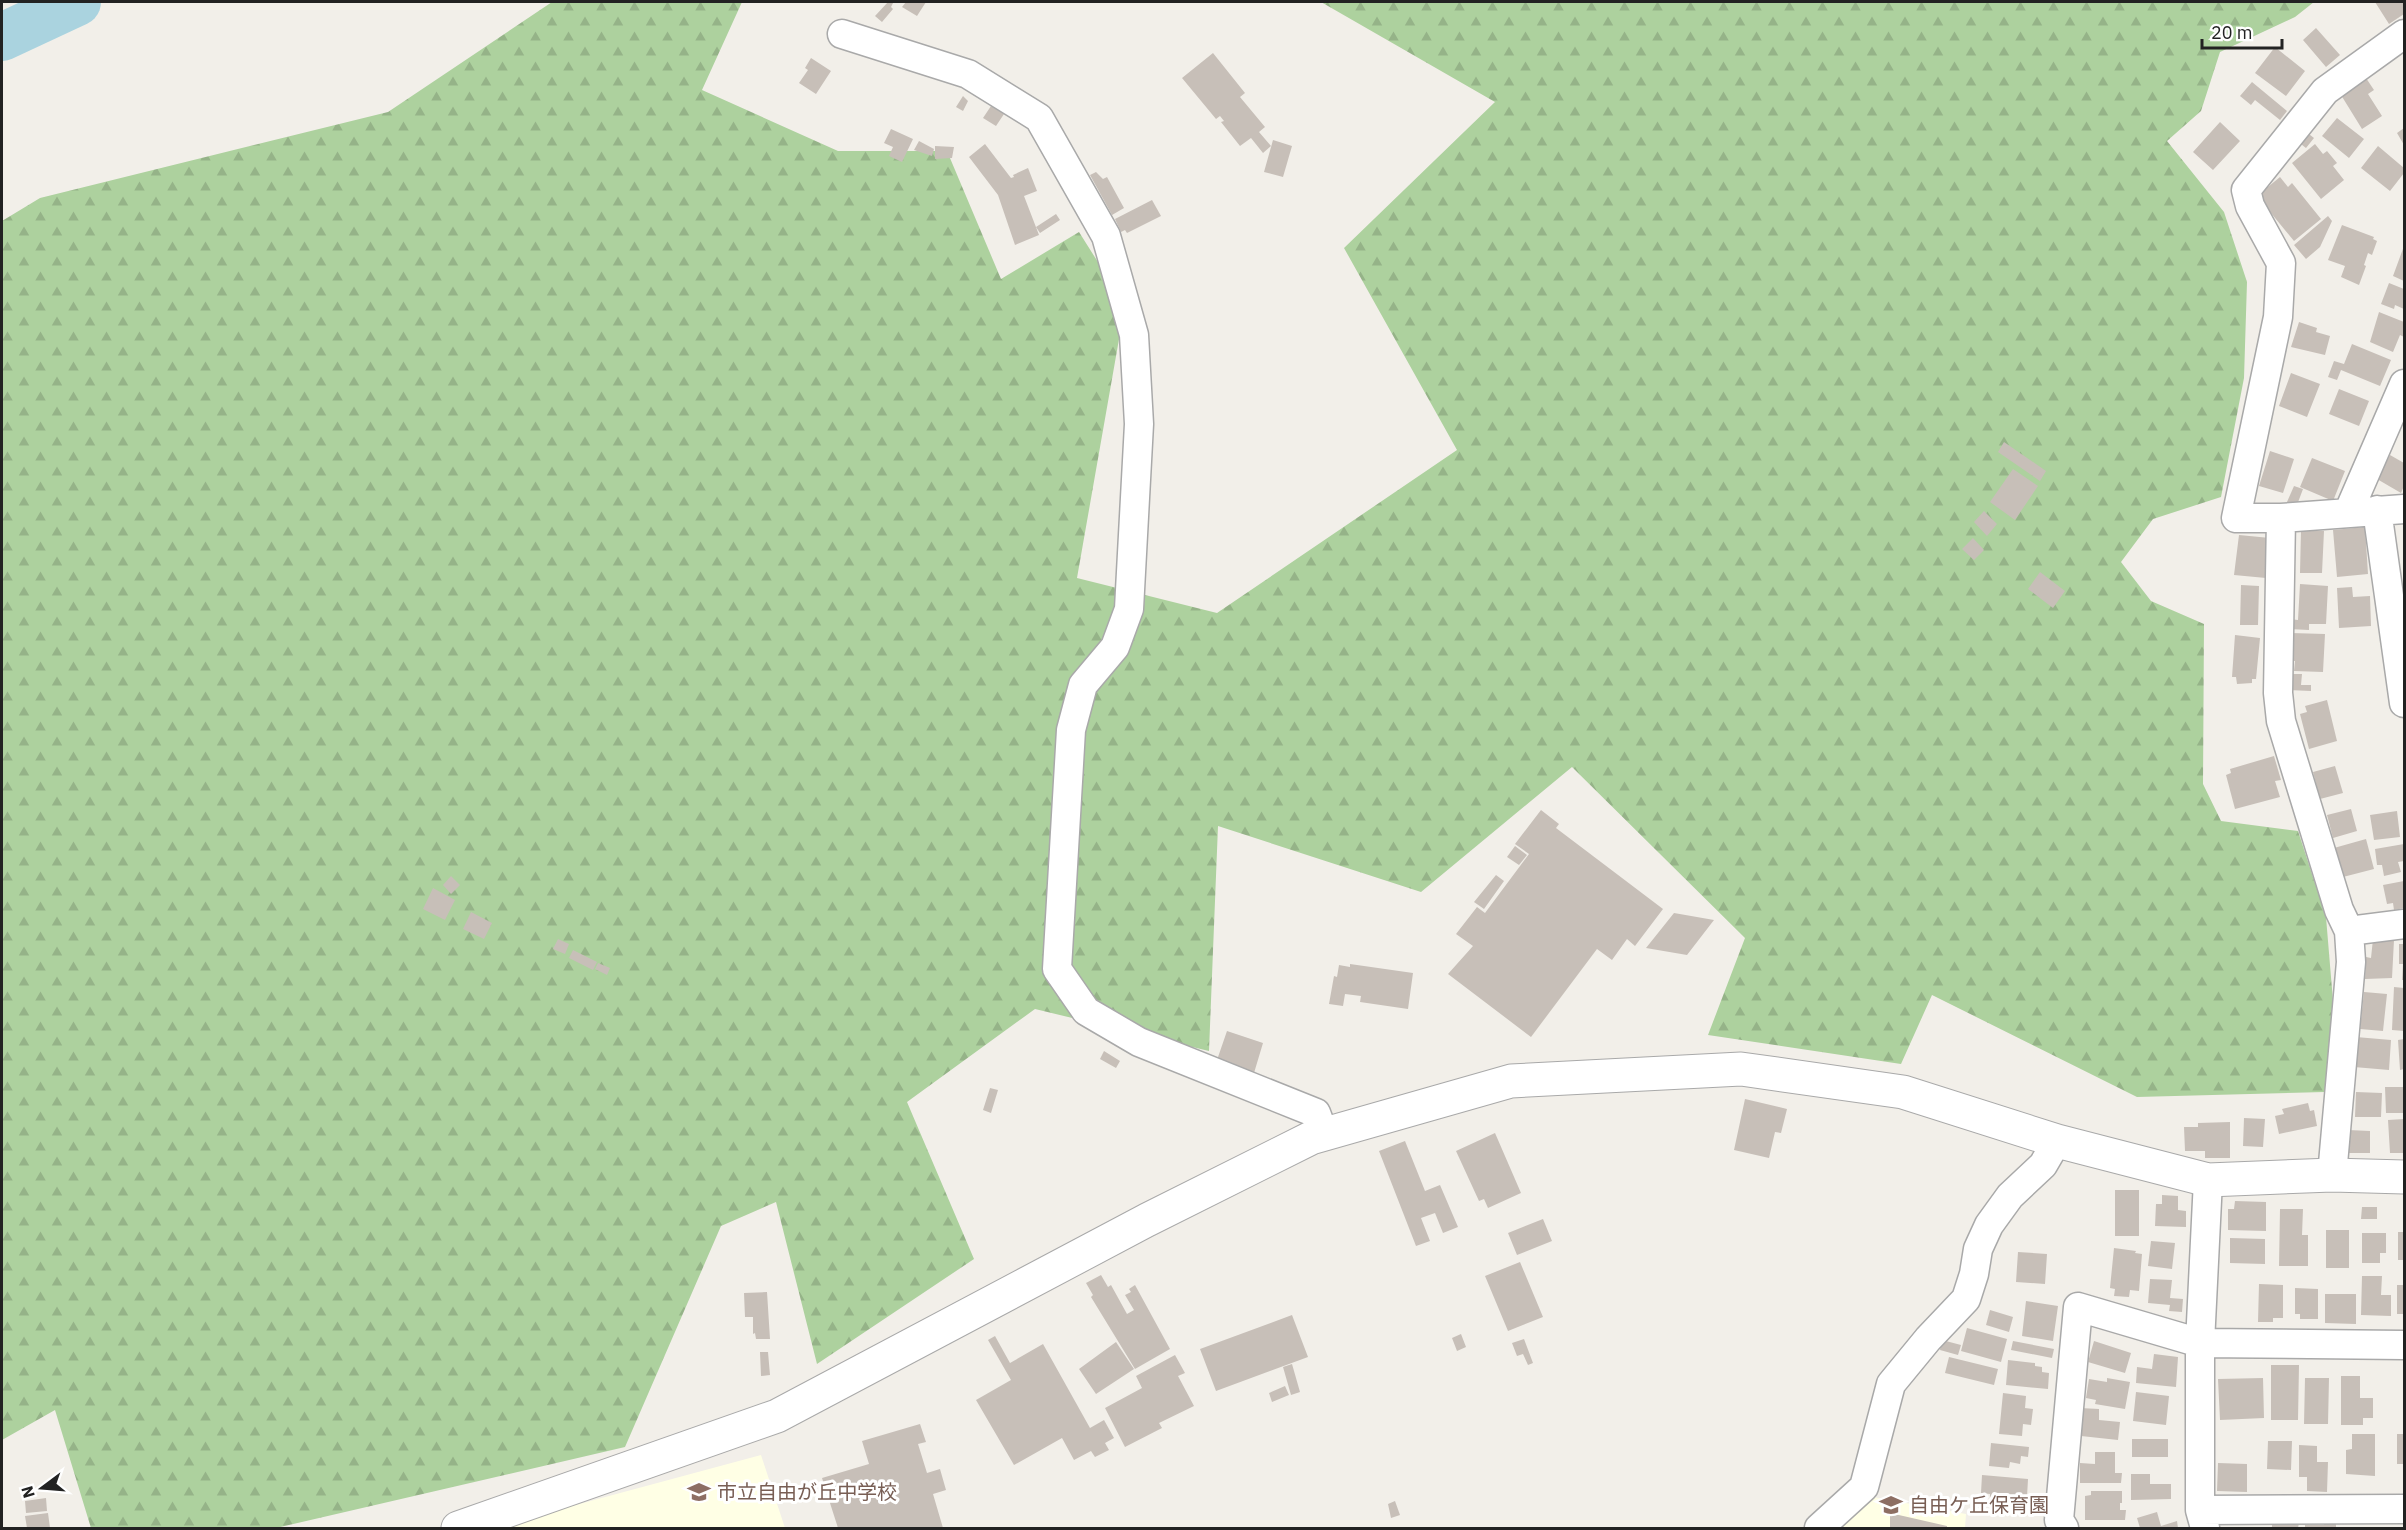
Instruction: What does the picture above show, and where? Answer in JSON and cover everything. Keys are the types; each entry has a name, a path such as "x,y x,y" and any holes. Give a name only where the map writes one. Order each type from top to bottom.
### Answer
{"street":[{"path":"842,34 968,74 1039,118 1106,236 1134,335 1139,424 1130,609 1114,647 1083,685 1071,730 1057,969 1086,1011 1139,1042 1316,1113 1324,1134"},
{"path":"2404,34 2325,91 2246,190 2250,206 2281,263 2278,318 2236,518 2281,518 2404,509"},
{"path":"2348,513 2404,384"},
{"path":"2376,510 2404,703"},
{"path":"2281,518 2278,693 2281,721 2339,910 2349,931 2351,962 2332,1175"},
{"path":"2349,931 2404,924"},
{"path":"458,1528 777,1416 1147,1220 1311,1138 1511,1081 1741,1069 1903,1092 2057,1141 2208,1180 2332,1175 2404,1177"},
{"path":"1819,1528 1864,1487 1891,1384 1928,1339 1966,1299 1974,1274 1978,1249 1989,1225 2010,1196 2043,1165 2057,1141"},
{"path":"2208,1180 2200,1343 2203,1519 2404,1509"},
{"path":"2064,1528 2059,1520 2078,1307 2200,1343 2404,1345"}],"shaded area":[{"name":"市立自由が丘中学校","path":"761,1455 785,1528 490,1528"},
{"name":"自由ケ丘保育園","path":"1873,1497 1966,1514 1965,1528 1831,1528"}],"green space":[{"path":"552,2 742,2 702,90 838,151 947,151 1001,279 1079,232 1125,305 1077,578 1217,613 1457,450 1344,248 1495,102 1321,2 2314,2 2295,17 2220,52 2201,111 2167,141 2224,212 2247,282 2244,378 2221,497 2153,519 2121,562 2151,601 2204,624 2203,784 2221,821 2298,831 2326,917 2333,1001 2325,1092 2137,1097 1932,995 1901,1064 1708,1035 1745,938 1572,767 1421,892 1218,826 1209,1051 1035,1009 907,1102 974,1259 817,1364 776,1202 721,1226 625,1447 276,1528 91,1528 55,1410 2,1440 2,221 40,198 388,112"}],"building":[{"path":"888,2 893,3 891,7 893,9 882,22 875,16"},
{"path":"906,2 926,2 917,16 902,7"},
{"path":"2375,2 2404,2 2404,14 2389,24"},
{"path":"2316,28 2340,55 2326,67 2303,40"},
{"path":"2275,47 2305,71 2286,96 2255,73"},
{"path":"1213,53 1245,93 1240,97 1265,127 1259,132 1271,146 1263,153 1251,138 1240,146 1221,122 1224,121 1220,116 1216,119 1182,78"},
{"path":"811,58 831,71 816,94 799,83 808,70 805,68"},
{"path":"2366,78 2374,90 2368,94 2382,116 2362,129 2341,95"},
{"path":"2252,82 2287,111 2280,120 2255,100 2251,105 2240,96"},
{"path":"963,96 968,101 963,111 956,107"},
{"path":"991,106 1004,114 996,126 983,118"},
{"path":"2337,118 2364,139 2349,158 2322,136"},
{"path":"2220,122 2240,141 2213,170 2193,152"},
{"path":"2404,128 2404,145 2397,133"},
{"path":"891,129 913,139 902,162 889,156 893,147 884,143"},
{"path":"2305,131 2314,138 2306,148 2297,141"},
{"path":"1273,140 1292,146 1283,177 1264,172"},
{"path":"919,141 934,149 932,156 914,150"},
{"path":"985,144 1011,178 1028,168 1037,191 1024,196 1039,235 1015,245 998,195 969,157"},
{"path":"2315,144 2323,154 2327,151 2337,163 2333,166 2344,180 2321,199 2292,163"},
{"path":"935,146 954,147 952,158 935,159"},
{"path":"2378,146 2404,168 2404,173 2390,191 2361,168"},
{"path":"1096,172 1103,179 1107,177 1124,208 1112,215 1090,175"},
{"path":"2280,177 2288,187 2292,183 2321,219 2294,241 2257,196"},
{"path":"1152,200 1161,216 1127,233 1125,230 1121,232 1115,219"},
{"path":"1056,214 1060,220 1040,233 1036,227"},
{"path":"2328,216 2332,221 2320,247 2306,259 2294,245"},
{"path":"2342,225 2374,237 2373,239 2377,241 2372,255 2368,253 2359,285 2341,277 2345,266 2328,260"},
{"path":"2404,246 2404,281 2393,276"},
{"path":"2389,283 2404,289 2404,309 2395,305 2394,309 2381,304"},
{"path":"2379,312 2404,322 2404,337 2400,335 2393,352 2370,342"},
{"path":"2299,322 2317,328 2316,332 2330,336 2325,355 2291,347"},
{"path":"2352,344 2391,360 2380,386 2341,370 2337,380 2328,377 2334,361 2344,364"},
{"path":"2291,373 2320,384 2307,417 2279,406"},
{"path":"2339,389 2369,401 2359,426 2329,414"},
{"path":"2004,442 2046,471 2040,481 1998,452"},
{"path":"2270,451 2294,459 2283,493 2259,486"},
{"path":"2390,455 2404,463 2404,486 2401,493 2377,479"},
{"path":"2312,458 2345,471 2333,501 2300,487"},
{"path":"2013,469 2038,486 2015,520 1990,502"},
{"path":"2294,486 2303,489 2297,505 2287,502"},
{"path":"1984,511 1997,524 1987,536 1974,522"},
{"path":"2365,527 2368,574 2337,577 2333,530"},
{"path":"2301,530 2324,531 2322,573 2300,573"},
{"path":"2239,535 2270,538 2266,578 2234,575"},
{"path":"1973,538 1984,550 1974,560 1962,549"},
{"path":"2040,572 2065,591 2053,608 2028,589"},
{"path":"2300,584 2328,586 2326,624 2309,624 2309,630 2289,629 2289,619 2298,620"},
{"path":"2241,585 2259,586 2258,625 2240,625"},
{"path":"2352,587 2353,597 2370,596 2371,626 2339,628 2337,588"},
{"path":"2291,633 2325,634 2323,672 2294,671 2295,661 2290,661"},
{"path":"2235,635 2260,638 2256,679 2252,679 2252,683 2237,684 2236,677 2232,677"},
{"path":"2288,674 2302,674 2301,685 2311,685 2311,691 2288,690"},
{"path":"2327,700 2337,741 2309,749 2300,714 2307,712 2305,706"},
{"path":"2274,756 2281,780 2275,781 2280,797 2235,809 2226,775 2231,773 2230,769"},
{"path":"2335,766 2343,793 2320,799 2313,772"},
{"path":"2351,809 2357,831 2333,838 2327,815"},
{"path":"1541,810 1559,824 1556,828 1663,909 1635,946 1627,939 1612,960 1597,949 1531,1037 1448,974 1473,946 1456,934 1477,907 1485,913 1529,854 1515,844"},
{"path":"2397,811 2400,837 2374,840 2370,815"},
{"path":"2366,839 2374,869 2343,877 2334,848"},
{"path":"2404,844 2404,861 2398,862 2401,872 2384,876 2382,865 2377,865 2375,849"},
{"path":"1515,846 1527,855 1519,865 1507,857"},
{"path":"1496,875 1504,881 1484,909 1474,902"},
{"path":"451,876 460,885 451,894 443,885"},
{"path":"2404,881 2404,908 2394,910 2393,903 2387,904 2383,885"},
{"path":"433,888 455,900 445,920 423,909"},
{"path":"471,912 492,923 484,939 463,929"},
{"path":"1674,913 1714,920 1687,955 1646,948"},
{"path":"558,939 569,944 565,954 553,949"},
{"path":"2373,939 2394,940 2392,978 2365,979 2366,957 2371,958"},
{"path":"2399,944 2404,944 2404,980 2402,980 2403,964 2399,964"},
{"path":"573,950 597,962 593,970 569,958"},
{"path":"598,963 610,968 607,975 595,969"},
{"path":"1350,964 1413,973 1408,1009 1360,1002 1361,996 1345,994 1343,1006 1329,1004 1334,976 1337,977 1339,965 1350,967"},
{"path":"2394,987 2404,988 2404,1031 2392,1030"},
{"path":"2364,992 2387,994 2383,1031 2360,1029"},
{"path":"1227,1031 1263,1043 1254,1073 1217,1060"},
{"path":"2356,1037 2391,1040 2389,1070 2354,1067"},
{"path":"2404,1039 2404,1069 2400,1070 2398,1040"},
{"path":"1104,1051 1120,1061 1116,1068 1100,1059"},
{"path":"2385,1087 2404,1087 2404,1113 2386,1113"},
{"path":"990,1088 998,1090 991,1113 983,1110"},
{"path":"2356,1092 2382,1093 2381,1117 2355,1117"},
{"path":"1745,1099 1787,1109 1781,1133 1775,1132 1769,1158 1734,1150"},
{"path":"2308,1103 2310,1111 2314,1110 2317,1126 2279,1134 2275,1116 2284,1114 2282,1109"},
{"path":"2244,1118 2265,1119 2263,1147 2243,1146"},
{"path":"2404,1119 2404,1153 2390,1153 2388,1120"},
{"path":"2230,1122 2230,1158 2205,1158 2205,1151 2185,1151 2184,1127 2198,1127 2198,1123"},
{"path":"2348,1130 2370,1131 2370,1153 2347,1153"},
{"path":"1495,1133 1521,1193 1488,1208 1484,1199 1479,1201 1456,1151"},
{"path":"1405,1141 1425,1191 1440,1185 1458,1227 1443,1233 1435,1213 1421,1218 1430,1241 1416,1246 1379,1151"},
{"path":"2115,1190 2139,1190 2139,1236 2115,1236"},
{"path":"2162,1195 2178,1196 2178,1210 2186,1211 2186,1227 2155,1226 2156,1204 2162,1204"},
{"path":"2235,1201 2266,1202 2266,1231 2228,1230 2228,1209 2234,1209"},
{"path":"2362,1207 2377,1207 2377,1219 2361,1219"},
{"path":"2280,1209 2303,1209 2302,1235 2308,1235 2308,1266 2279,1266"},
{"path":"1543,1219 1552,1241 1517,1255 1508,1233"},
{"path":"2326,1230 2349,1230 2349,1268 2326,1268"},
{"path":"2398,1232 2404,1232 2404,1260 2398,1260"},
{"path":"2362,1233 2386,1233 2386,1253 2380,1253 2380,1263 2362,1263"},
{"path":"2230,1238 2265,1239 2265,1264 2230,1263"},
{"path":"2151,1241 2175,1243 2172,1269 2148,1266"},
{"path":"2114,1248 2142,1254 2139,1291 2130,1290 2129,1297 2114,1296 2115,1289 2110,1288"},
{"path":"2018,1252 2047,1254 2045,1284 2016,1282"},
{"path":"1520,1262 1543,1317 1508,1331 1485,1276"},
{"path":"1101,1275 1108,1287 1111,1285 1127,1314 1134,1310 1125,1295 1131,1292 1129,1289 1135,1285 1170,1349 1135,1369 1091,1297 1093,1295 1086,1283"},
{"path":"2362,1276 2382,1276 2381,1295 2391,1295 2391,1316 2361,1315"},
{"path":"2150,1279 2172,1280 2170,1298 2183,1299 2182,1312 2169,1311 2170,1305 2148,1303"},
{"path":"2259,1284 2283,1285 2283,1318 2273,1318 2273,1322 2258,1322"},
{"path":"2397,1285 2404,1285 2404,1314 2397,1314"},
{"path":"2295,1288 2318,1289 2318,1319 2300,1319 2300,1314 2295,1314"},
{"path":"767,1292 770,1339 756,1339 755,1333 753,1334 753,1317 745,1317 744,1293"},
{"path":"2325,1294 2356,1294 2356,1324 2325,1323"},
{"path":"2026,1301 2058,1306 2053,1341 2022,1336"},
{"path":"1990,1310 2013,1317 2009,1332 1986,1325"},
{"path":"1292,1315 1308,1357 1216,1391 1200,1349"},
{"path":"1967,1328 2007,1339 2001,1362 1961,1351"},
{"path":"1461,1334 1466,1347 1457,1351 1452,1338"},
{"path":"995,1336 1010,1363 1043,1344 1090,1428 1104,1420 1114,1438 1105,1443 1109,1450 1095,1457 1091,1451 1074,1460 1062,1438 1014,1465 976,1400 1011,1380 988,1340"},
{"path":"1524,1339 1533,1363 1528,1365 1523,1354 1517,1356 1512,1343"},
{"path":"1942,1340 1961,1345 1958,1355 1940,1350"},
{"path":"2013,1341 2054,1349 2052,1358 2011,1350"},
{"path":"2094,1341 2131,1353 2125,1373 2088,1362"},
{"path":"1116,1342 1134,1369 1096,1394 1079,1369"},
{"path":"760,1352 768,1352 770,1375 761,1376"},
{"path":"2154,1354 2178,1357 2176,1387 2136,1383 2137,1367 2152,1369"},
{"path":"1175,1355 1185,1373 1178,1376 1194,1406 1159,1423 1162,1428 1125,1447 1105,1408 1142,1388 1136,1376"},
{"path":"1949,1357 1998,1369 1994,1385 1945,1373"},
{"path":"2008,1360 2035,1363 2035,1366 2042,1367 2042,1372 2049,1373 2048,1389 2006,1385"},
{"path":"1292,1364 1300,1392 1291,1395 1283,1367"},
{"path":"2271,1365 2299,1365 2298,1420 2271,1420"},
{"path":"2341,1376 2360,1376 2360,1398 2373,1398 2373,1418 2363,1418 2363,1425 2341,1425"},
{"path":"2107,1378 2130,1382 2125,1409 2095,1404 2096,1400 2086,1398 2089,1379 2107,1382"},
{"path":"2263,1378 2264,1418 2220,1420 2218,1379"},
{"path":"2305,1378 2329,1378 2328,1424 2304,1424"},
{"path":"1285,1386 1289,1395 1272,1402 1269,1393"},
{"path":"2136,1392 2169,1396 2166,1425 2133,1421"},
{"path":"2003,1393 2026,1396 2025,1408 2033,1409 2031,1425 2023,1424 2022,1436 1999,1434"},
{"path":"2080,1408 2099,1409 2099,1420 2120,1422 2118,1440 2081,1436"},
{"path":"920,1424 926,1442 918,1444 927,1473 940,1469 946,1490 933,1494 943,1528 838,1528 822,1478 869,1464 862,1441"},
{"path":"2352,1434 2375,1434 2375,1476 2346,1474 2346,1450 2352,1449"},
{"path":"2397,1434 2404,1434 2404,1464 2397,1464"},
{"path":"2132,1439 2168,1439 2168,1457 2132,1457"},
{"path":"2268,1441 2292,1441 2291,1470 2267,1469"},
{"path":"1991,1443 2029,1447 2028,1457 2021,1456 2020,1464 2010,1462 2009,1468 1989,1466"},
{"path":"2299,1445 2317,1446 2317,1462 2328,1462 2327,1492 2307,1491 2307,1477 2299,1477"},
{"path":"2095,1452 2115,1452 2115,1473 2122,1473 2121,1483 2080,1483 2080,1463 2095,1464"},
{"path":"2218,1463 2247,1464 2247,1492 2217,1491"},
{"path":"2131,1474 2150,1474 2150,1484 2171,1484 2171,1499 2131,1500"},
{"path":"1982,1475 2028,1479 2027,1497 2013,1496 2012,1502 1990,1500 1990,1494 1981,1493"},
{"path":"2091,1491 2122,1491 2120,1510 2126,1510 2125,1520 2085,1520 2085,1496 2091,1495"},
{"path":"46,1498 47,1511 26,1513 25,1501"},
{"path":"1395,1501 1400,1515 1391,1518 1388,1504"},
{"path":"2157,1512 2161,1526 2177,1521 2178,1528 2140,1528 2137,1518"},
{"path":"48,1513 50,1528 27,1528 25,1516"},
{"path":"1890,1513 1947,1526 1947,1528 1890,1528"},
{"path":"2323,1521 2336,1521 2336,1528 2305,1528 2305,1525 2324,1525"},
{"path":"2272,1522 2299,1523 2298,1528 2272,1528"}],"waterway":[{"path":"2,37 77,2"}],"place":[{"name":"市立自由が丘中学校","path":"699,1492"},
{"name":"自由ケ丘保育園","path":"1891,1505"}]}
